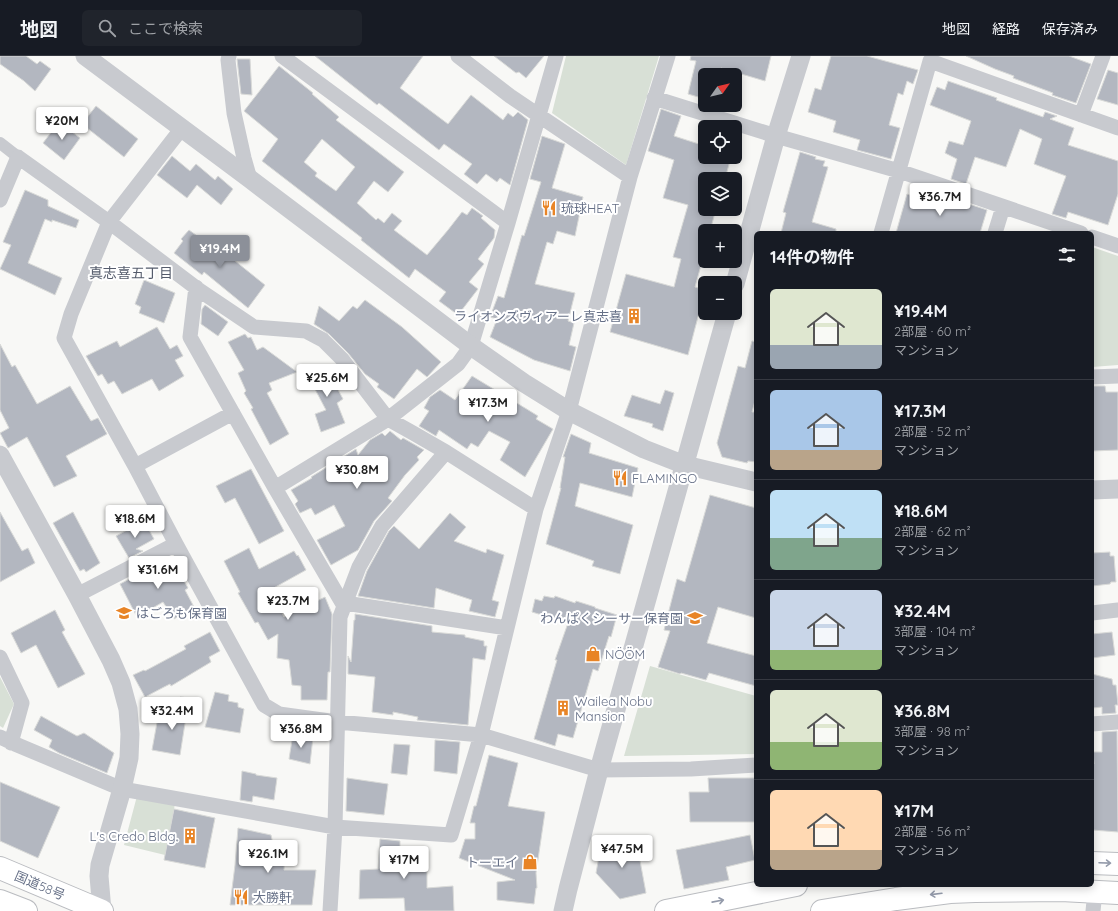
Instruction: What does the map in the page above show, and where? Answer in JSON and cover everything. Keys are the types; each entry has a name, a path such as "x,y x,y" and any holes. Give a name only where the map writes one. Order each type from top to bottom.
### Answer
{"highway":[{"path":"1094,863 1118,864"},
{"name":"国道58号","path":"0,868 102,911"},
{"path":"666,911 786,887"},
{"path":"826,911 896,899 969,891 1061,890 1094,901 1118,893"},
{"path":"0,901 26,911"}],"street":[{"path":"85,56 471,346 569,412 644,449 685,465 754,482"},
{"path":"282,56 508,223"},
{"path":"458,56 510,96 630,177"},
{"path":"276,488 388,419 458,364 471,346 540,115 556,56"},
{"path":"0,658 22,703 6,740 122,789 335,827 452,835 482,735 536,509 569,412 630,177 668,56"},
{"path":"737,276 776,136 801,56"},
{"path":"1081,115 1103,56"},
{"path":"226,57 234,113 250,179"},
{"path":"882,231 930,61 1118,128"},
{"path":"654,98 776,136 899,171 1075,231"},
{"path":"182,128 109,222 71,314 64,338 136,466 176,544 264,705 279,714 337,722 482,735 599,770 691,769 754,765"},
{"path":"0,143 196,287 254,327 306,331 323,340 342,359 388,419 446,452 536,509"},
{"path":"0,200 18,157"},
{"path":"996,231 1003,206"},
{"path":"1094,238 1118,246"},
{"path":"196,287 190,337 344,605"},
{"path":"563,911 599,770 725,320"},
{"path":"1094,377 1118,376"},
{"path":"136,466 233,413"},
{"path":"330,911 335,827 340,617 359,567 382,526 446,452"},
{"path":"0,454 111,660 121,683 128,709 130,734 129,758 122,789 100,865 102,911"},
{"path":"1094,490 1118,489"},
{"path":"77,595 176,544"},
{"path":"344,605 508,628"},
{"path":"1094,613 1118,610"},
{"path":"1094,724 1118,722"}],"shaded area":[{"path":"566,56 659,56 626,165 552,113"},
{"path":"1094,248 1118,256 1118,365 1094,367"},
{"path":"650,666 754,695 754,754 624,756"},
{"path":"0,677 14,704 3,728 0,726"},
{"path":"137,796 175,804 165,855 124,845"}],"building":[{"path":"0,56 26,56 37,64 40,61 51,69 35,91 0,64"},
{"path":"315,56 423,56 400,88 448,124 471,95 503,120 508,113 513,117 518,112 528,120 510,185 500,178 497,182 486,174 477,184 464,174 472,164 444,144 439,150 379,103 377,105"},
{"path":"494,56 544,56 526,78 519,72 516,73"},
{"path":"691,56 771,56 765,81 742,74 742,68 698,68 698,97 688,94 696,61 690,60"},
{"path":"831,56 867,56 918,70 913,84 907,81 903,95 898,93 889,125 900,128 891,159 857,150 860,140 833,132 836,121 808,112 815,88 821,90"},
{"path":"966,56 1069,56 1091,64 1076,103 1052,95 1053,93 1013,78 1014,76"},
{"path":"237,59 250,59 252,95 241,94"},
{"path":"279,66 313,93 312,94 339,117 336,120 404,172 388,192 374,181 357,203 376,220 378,218 384,223 392,213 402,221 394,230 427,255 462,212 467,215 472,208 483,216 481,218 495,230 494,238 478,259 484,264 469,282 478,289 458,315 439,301 446,292 415,269 409,278 361,240 362,238 262,161 278,139 244,111","holes":["322,139 355,167 336,191 315,176 317,173 304,162"]},
{"path":"1108,70 1118,73 1118,105 1097,99"},
{"path":"948,81 997,98 996,100 1043,117 1045,112 1057,116 1050,119 1074,128 1068,145 1118,161 1118,194 1108,225 1068,212 1066,218 1052,214 1066,176 1034,164 1042,139 1020,129 1006,167 975,157 966,184 951,179 957,159 945,153 949,141 963,145 971,121 930,105 937,87 945,90"},
{"path":"96,106 138,139 124,157 82,124"},
{"path":"661,109 681,116 674,136 698,144 698,164 729,164 727,172 698,172 698,216 714,216 712,224 698,224 698,268 700,268 695,287 698,288 698,317 688,355 610,332 626,274 674,287 681,259 673,257 688,205 663,198 674,160 648,151"},
{"path":"59,122 80,138 64,160 43,143"},
{"path":"542,136 565,144 552,188 583,197 575,236 557,231 553,244 547,242 535,284 575,293 568,321 574,323 569,345 576,347 570,371 534,360 490,337 497,319 490,317 498,296 504,298 522,235 524,236 541,182 530,179"},
{"path":"800,152 816,157 815,159 825,161 823,166 828,167 812,222 836,229 836,231 782,231 786,213 783,212"},
{"path":"172,156 190,171 196,164 215,180 218,176 233,189 221,205 197,185 187,198 157,175"},
{"path":"25,190 48,200 48,206 79,220 76,228 45,219 28,263 62,278 55,295 0,269 11,245 3,242"},
{"path":"907,194 945,207 948,197 987,210 981,231 897,231"},
{"path":"189,230 222,254 224,252 265,285 248,308 204,272 202,275 174,253 183,241 181,239"},
{"path":"144,280 175,293 164,323 139,313 141,307 135,304"},
{"path":"365,300 402,327 441,362 427,377 417,369 394,399 377,387 379,384 365,374 348,353 329,334 314,324 319,306 339,321 353,306 357,309"},
{"path":"205,305 228,322 218,336 201,324 202,309"},
{"path":"157,327 170,349 177,345 183,356 175,360 184,376 159,391 152,379 122,394 114,381 108,384 102,374 98,376 86,356 117,341 120,347"},
{"path":"245,334 248,338 251,337 257,350 263,347 297,372 269,383 272,390 267,393 289,434 270,445 251,409 253,408 244,393 246,391 238,373 244,370 228,342"},
{"path":"752,341 754,342 754,404 752,412 754,412 754,462 748,461 747,463 722,457 717,443 738,366 745,368"},
{"path":"0,344 12,367 15,365 37,404 70,386 91,421 98,418 107,434 66,456 77,476 54,487 27,437 8,448 0,433 9,428 0,410"},
{"path":"328,365 339,385 336,386 343,399 337,403 345,423 321,432 315,414 326,410 307,374"},
{"path":"472,376 538,416 536,419 553,429 525,477 500,460 510,442 489,431 478,447 471,443 467,449 439,430 436,436 419,426 429,411 424,408 430,397 440,390 455,400"},
{"path":"1094,386 1105,386 1106,392 1118,392 1118,450 1094,451"},
{"path":"665,390 674,393 663,431 652,427 653,424 624,416 632,395 660,404"},
{"path":"390,431 401,440 403,438 424,450 417,457 419,460 405,475 388,498 392,501 374,521 358,550 331,565 317,540 345,526 334,505 315,515 311,508 300,513 295,504 298,501 291,490 356,449 358,455 370,440 382,433 385,436"},
{"path":"571,434 591,443 589,453 638,468 632,497 580,483 575,506 633,525 620,574 592,566 594,561 546,544 561,488 565,457 563,457"},
{"path":"251,469 284,531 259,544 235,498 225,503 216,486"},
{"path":"710,495 754,507 754,617 718,607 707,643 754,655 754,685 709,673 706,680 658,667 670,631 664,630 677,579 685,582"},
{"path":"0,512 22,551 28,548 35,563 0,582"},
{"path":"73,512 100,563 86,572 84,569 80,571 53,523"},
{"path":"450,513 466,527 454,541 486,553 487,549 504,555 492,600 499,602 495,617 469,611 472,600 436,588 434,608 358,596 367,571 389,531 394,526 419,549"},
{"path":"144,521 154,539 136,549 143,551 129,558 116,536"},
{"path":"249,548 259,569 294,551 297,556 298,555 306,570 270,590 284,617 325,597 332,614 330,672 328,672 327,700 301,700 301,686 292,685 289,660 277,658 278,634 268,640 258,622 255,623 238,593 240,592 224,561"},
{"path":"1110,552 1110,556 1114,556 1116,582 1094,586 1094,553"},
{"path":"167,559 172,560 188,588 185,590 194,607 174,619 163,602 137,617 120,584"},
{"path":"544,596 554,598 555,596 575,603 576,601 617,615 611,637 609,636 598,671 593,669 573,738 558,734 555,746 534,739 557,660 555,660 568,623 532,612 535,599 542,601"},
{"path":"55,610 65,630 62,632 85,674 58,688 36,645 21,653 11,633"},
{"path":"355,614 432,626 432,632 465,635 465,637 484,641 484,646 487,646 485,660 473,658 468,725 417,720 418,717 393,712 393,715 372,712 375,677 348,674 348,656 351,662"},
{"path":"210,632 220,651 209,657 211,662 171,686 170,684 145,697 133,675 144,670 145,671 186,649 184,646"},
{"path":"1112,632 1115,655 1094,658 1094,634"},
{"path":"1094,674 1112,679 1113,685 1116,685 1118,705 1115,705 1116,713 1102,714 1102,707 1094,708"},
{"path":"215,692 229,695 228,701 238,703 238,707 244,709 240,733 205,727"},
{"path":"180,697 189,698 180,755 152,750 158,717 174,720"},
{"path":"41,716 77,736 84,733 114,753 107,773 59,753 49,747 52,740 34,730"},
{"path":"1117,731 1118,832 1094,830 1094,752 1102,752 1102,732"},
{"path":"293,734 313,737 310,764 289,759"},
{"path":"435,740 460,742 457,774 434,771"},
{"path":"394,744 410,745 407,775 391,773"},
{"path":"489,755 518,763 508,806 545,812 536,873 537,888 534,904 497,900 497,882 515,880 459,858 465,839 475,839 475,823 470,823 474,806 476,806"},
{"path":"242,771 277,778 274,800 253,796 252,802 240,800"},
{"path":"347,778 388,784 384,815 346,811"},
{"path":"708,778 754,778 754,822 690,822 689,792 709,792"},
{"path":"0,782 60,807 38,858 0,841"},
{"name":"L's Credo Bldg.","path":"174,809 215,818 205,868 164,860"},
{"path":"238,828 271,835 273,844 285,847 284,870 316,870 312,905 230,905"},
{"path":"750,835 754,860 726,867 729,880 684,889 676,850"},
{"path":"380,839 400,841 400,850 427,848 427,888 453,886 454,911 405,911 404,898 359,899 360,870 378,869"},
{"path":"636,839 646,893 620,899 596,873 601,845"}],"place":[{"name":"琉球HEAT","path":"549,208"},
{"name":"ライオンズヴィアーレ真志喜","path":"634,316"},
{"name":"FLAMINGO","path":"620,478"},
{"name":"はごろも保育園","path":"124,613"},
{"name":"わんぱくシーサー保育園","path":"695,618"},
{"name":"NÖÖM","path":"593,654"},
{"name":"Wailea Nobu Mansion","path":"563,708"},
{"name":"L's Credo Bldg.","path":"190,836"},
{"name":"トーエイ","path":"530,862"},
{"name":"大勝軒","path":"241,897"}],"district":[{"name":"真志喜五丁目","path":"131,273"}]}
